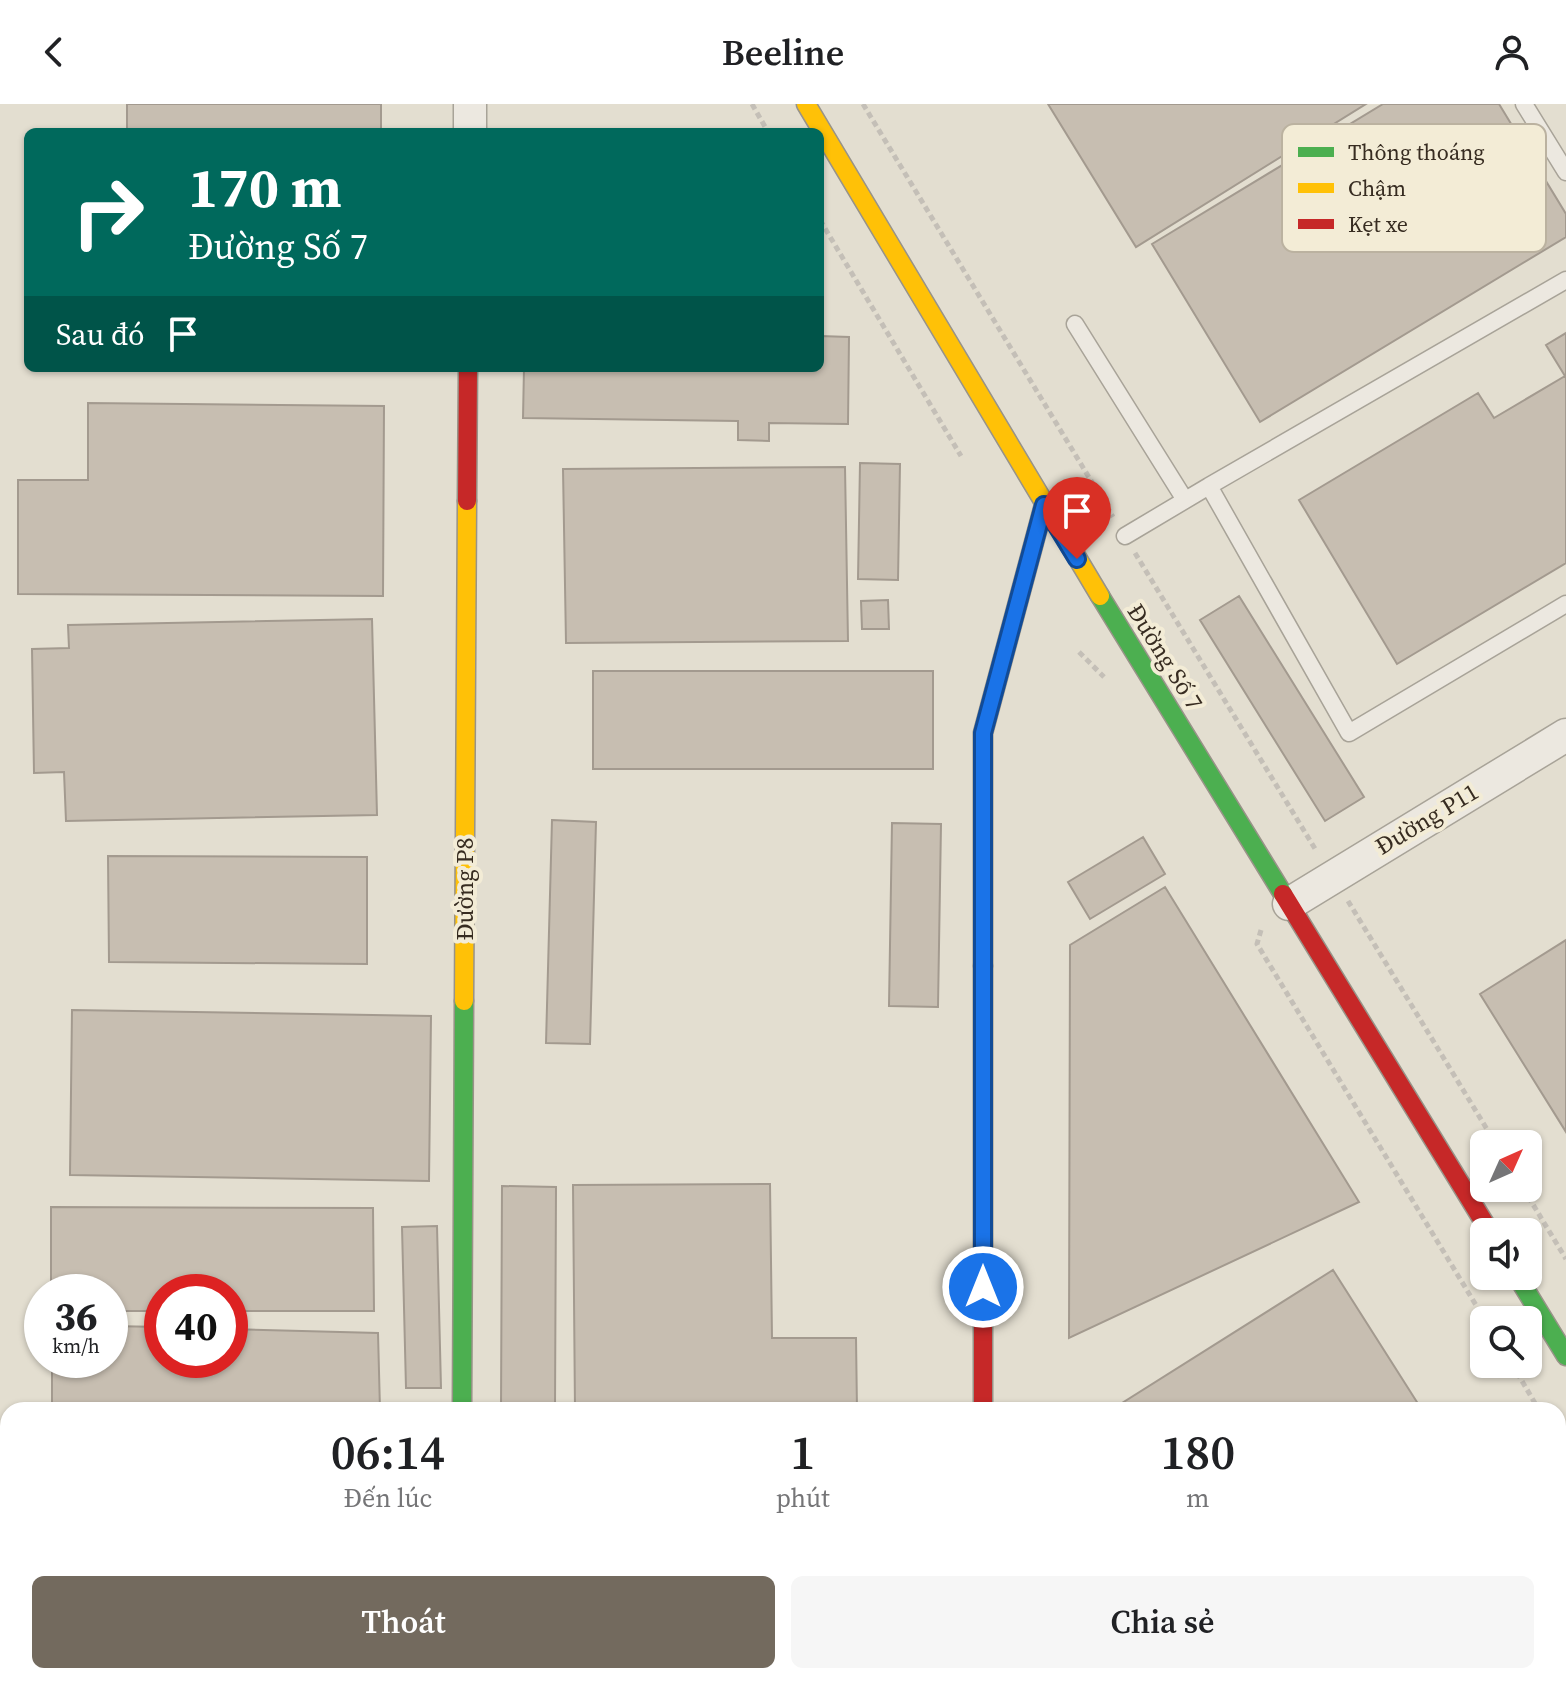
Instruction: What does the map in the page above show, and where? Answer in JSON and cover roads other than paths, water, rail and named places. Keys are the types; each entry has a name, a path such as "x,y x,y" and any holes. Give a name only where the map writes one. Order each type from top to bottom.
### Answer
{"street":[{"path":"470,104 470,128"},
{"name":"Đường Số 7","path":"806,104 820,128"},
{"name":"Đường Số 7","path":"824,134 1044,505 1276,913 1481,1218"},
{"name":"Đường P8","path":"462,1402 468,372"},
{"path":"983,1402 983,733 1044,505"},
{"name":"Đường P11","path":"1276,913 1566,735"},
{"path":"1526,1290 1566,1356"}],"lane":[{"path":"1524,104 1536,124"},
{"path":"1546,140 1566,172"},
{"path":"1125,536 1566,280"},
{"path":"1075,324 1185,500"},
{"path":"1209,486 1349,733 1566,604"}]}
